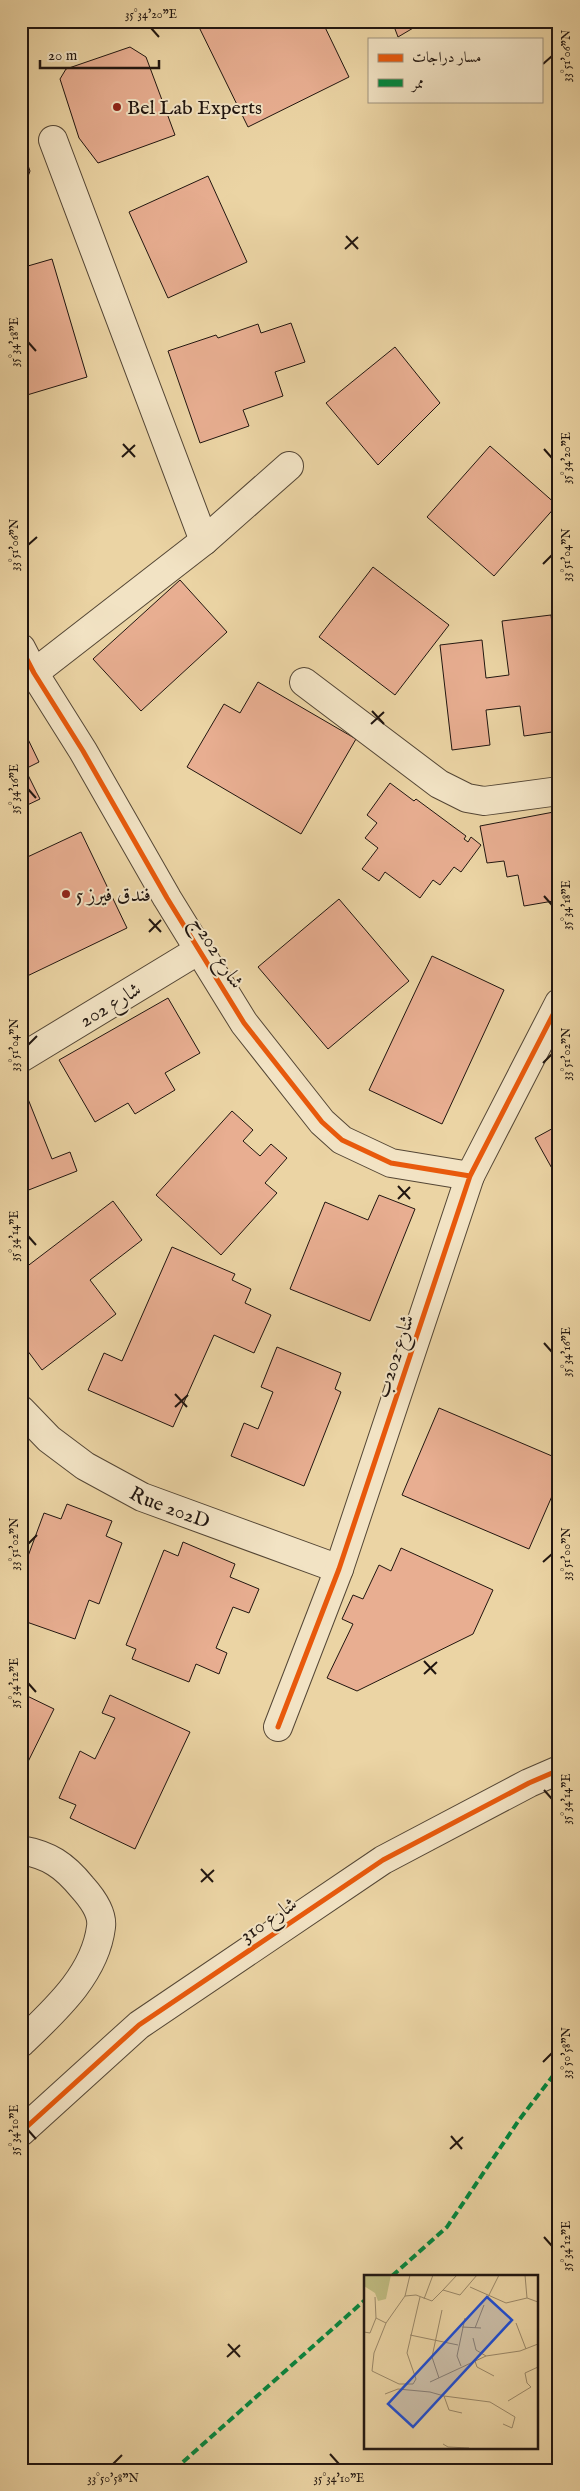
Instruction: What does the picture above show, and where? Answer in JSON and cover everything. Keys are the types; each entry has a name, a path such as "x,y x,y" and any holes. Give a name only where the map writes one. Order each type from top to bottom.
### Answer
{"street":[{"path":"52,140 204,541"},
{"path":"34,673 204,541 290,466"},
{"name":"شارع 202ج","path":"21,648 34,673 83,751 199,950 244,1023 322,1122 342,1140 391,1163 470,1176"},
{"path":"304,682 439,784 467,798 484,801 559,791"},
{"name":"شارع 202","path":"21,1058 199,950"},
{"name":"شارع 202ب","path":"278,1727 338,1569 470,1176 559,1003"},
{"name":"Rue 202D","path":"21,1410 49,1439 85,1466 142,1497 338,1569"},
{"name":"شارع 310","path":"21,2132 139,2025 383,1860 521,1787 559,1770"},
{"path":"21,1850 38,1853 66,1867 94,1901 101,1926 91,1958 77,1984 58,2007 21,2043"}],"building":[{"path":"196,21 322,21 349,77 248,127"},
{"path":"392,21 425,21 398,37"},
{"name":"Bel Lab Experts","path":"130,47 146,57 175,135 98,163 79,138 60,79 66,69"},
{"path":"21,146 30,171 21,195"},
{"path":"208,176 247,262 168,298 129,212"},
{"path":"52,259 87,377 27,395 21,375 21,268"},
{"path":"291,323 305,362 275,372 283,396 243,410 249,426 200,443 168,351 216,335 218,338 258,324 261,333"},
{"path":"395,347 440,403 378,465 326,403"},
{"path":"490,446 557,505 494,576 427,517"},
{"path":"373,567 449,625 395,695 319,637"},
{"path":"180,580 227,632 141,711 93,659"},
{"path":"551,615 559,679 559,731 524,736 520,706 486,710 490,745 452,750 440,645 482,640 486,678 509,675 502,621"},
{"path":"258,682 356,739 301,834 187,767 224,704 240,713"},
{"path":"25,733 39,762 25,769 40,799 21,808 21,735"},
{"path":"390,783 414,801 416,799 466,836 464,839 468,842 471,837 481,845 461,872 454,867 440,885 433,880 420,898 385,872 379,881 362,869 378,848 365,838 377,823 367,815"},
{"path":"559,811 559,900 524,906 518,875 507,877 504,861 487,863 480,826"},
{"name":"فندق فيرز 5","path":"81,832 127,928 21,979 21,860"},
{"path":"339,899 409,981 328,1049 258,967"},
{"path":"432,956 504,990 442,1124 369,1090"},
{"path":"168,998 200,1053 165,1073 175,1090 135,1114 128,1103 95,1122 59,1060"},
{"path":"24,1089 52,1159 70,1152 77,1171 21,1193 21,1090"},
{"path":"232,1111 253,1130 243,1141 260,1156 271,1144 287,1158 265,1183 277,1193 221,1255 156,1195"},
{"path":"559,1125 559,1181 535,1138"},
{"path":"379,1195 415,1209 370,1321 290,1289 325,1202 368,1220"},
{"path":"113,1201 142,1240 90,1280 116,1314 42,1370 21,1342 21,1271"},
{"path":"172,1247 235,1274 232,1280 251,1289 245,1303 271,1315 254,1353 214,1335 173,1427 88,1390 104,1353 122,1361"},
{"path":"277,1347 341,1373 335,1389 341,1392 304,1486 231,1456 244,1423 258,1429 273,1392 261,1387"},
{"path":"439,1408 559,1459 559,1480 529,1549 402,1495"},
{"path":"67,1504 112,1521 106,1536 122,1543 99,1604 89,1600 75,1639 21,1620 21,1594 27,1580 21,1577 21,1575 44,1513 61,1519"},
{"path":"183,1542 235,1564 230,1577 259,1589 249,1613 233,1607 216,1648 227,1653 219,1674 196,1664 189,1682 132,1659 136,1649 126,1645 164,1550 178,1556"},
{"path":"401,1548 493,1590 473,1634 357,1691 327,1678 353,1624 342,1619 353,1595 363,1599 379,1565 391,1571"},
{"path":"21,1693 54,1709 21,1776"},
{"path":"110,1695 190,1732 135,1849 70,1818 76,1805 59,1798 80,1751 95,1759 115,1718 102,1713"}],"marked path":[{"path":"393,2275 447,2227 519,2120 559,2068"},
{"path":"174,2470 364,2301"}],"cycle path":[{"path":"21,648 34,673 83,751 167,898 244,1023 322,1122 342,1140 391,1163 470,1176"},
{"path":"278,1727 339,1569 470,1176 559,1003"},
{"path":"21,2132 139,2025 383,1860 529,1783 559,1770"}],"place":[{"name":"Bel Lab Experts","path":"117,107"},
{"name":"فندق فيرز 5","path":"66,894"}]}
